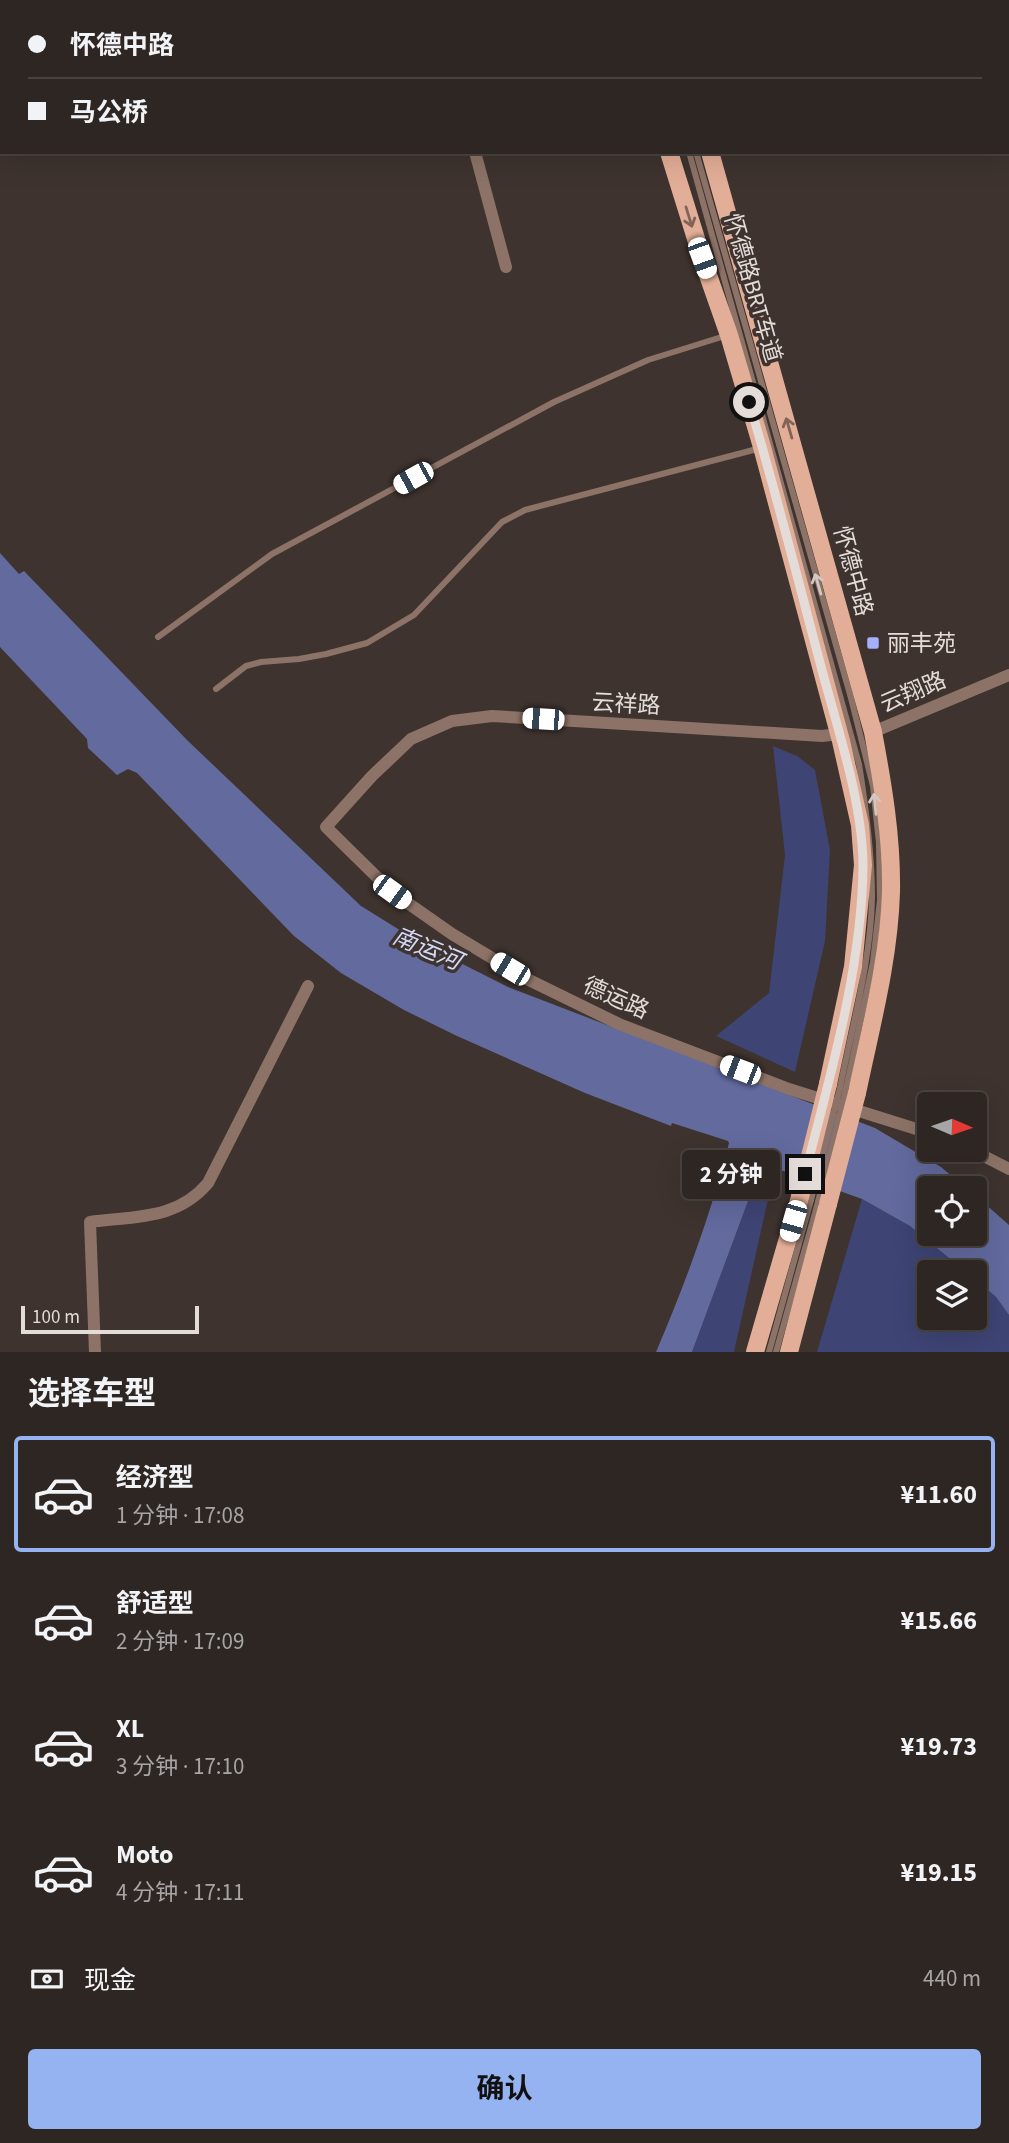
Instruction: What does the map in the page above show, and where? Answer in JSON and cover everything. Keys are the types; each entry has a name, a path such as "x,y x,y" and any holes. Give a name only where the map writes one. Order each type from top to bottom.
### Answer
{"main road":[{"path":"670,154 729,335 762,447 839,734 860,825 863,865 861,905 843,1088 814,1201 789,1352"},
{"name":"怀德中路","path":"711,154 873,732 888,814 891,891 885,966 843,1088"},
{"path":"755,1352 814,1201 843,1088"}],"street":[{"path":"476,154 506,267"},
{"name":"云翔路","path":"873,732 1009,675"},
{"name":"云祥路","path":"326,827 411,738 452,721 492,716 822,736 839,734"},
{"name":"德运路","path":"326,827 392,892 452,934 529,980 619,1024 789,1089 917,1129"},
{"path":"95,1352 90,1222 175,1210 199,1194 208,1183 308,986"},
{"path":"987,1158 1009,1169"}],"lane":[{"name":"怀德路BRT车道","path":"690,154 861,776 871,840 872,900 865,960 843,1088"},
{"name":"怀德路BRT车道","path":"697,154 851,698 873,786 879,843 880,900 873,962 843,1088"},
{"path":"158,637 272,554 554,402 648,360 729,335"},
{"path":"216,689 246,666 326,654 367,643 414,615 502,522 525,510 762,447"},
{"path":"769,1352 814,1201"},
{"path":"776,1352 814,1201"}],"shaded area":[{"path":"773,746 797,756 815,770 830,850 825,941 795,1072 716,1036 769,993 785,855"},
{"path":"765,1168 775,1168 734,1352 692,1352 754,1185"},
{"path":"862,1199 917,1232 917,1246 934,1246 951,1260 917,1260 917,1330 987,1330 987,1289 1009,1315 1009,1352 817,1352"}],"water":[{"name":"南运河","path":"0,553 19,574 24,571 187,740 361,906 419,942 508,987 875,1128 917,1153 917,1162 933,1162 952,1176 917,1176 917,1232 862,1199 775,1168 766,1168 754,1185 692,1352 656,1352 706,1222 728,1141 672,1123 671,1126 585,1093 404,1010 341,973 294,936 137,773 128,769 117,775 88,748 87,739 0,647"},
{"path":"987,1206 1009,1225 1009,1315 987,1289 987,1260 951,1260 934,1246 987,1246"}],"place":[{"name":"丽丰苑","path":"873,643"}],"route":[{"path":"749,402 841,741 862,845 861,905 853,967 805,1174"}]}
